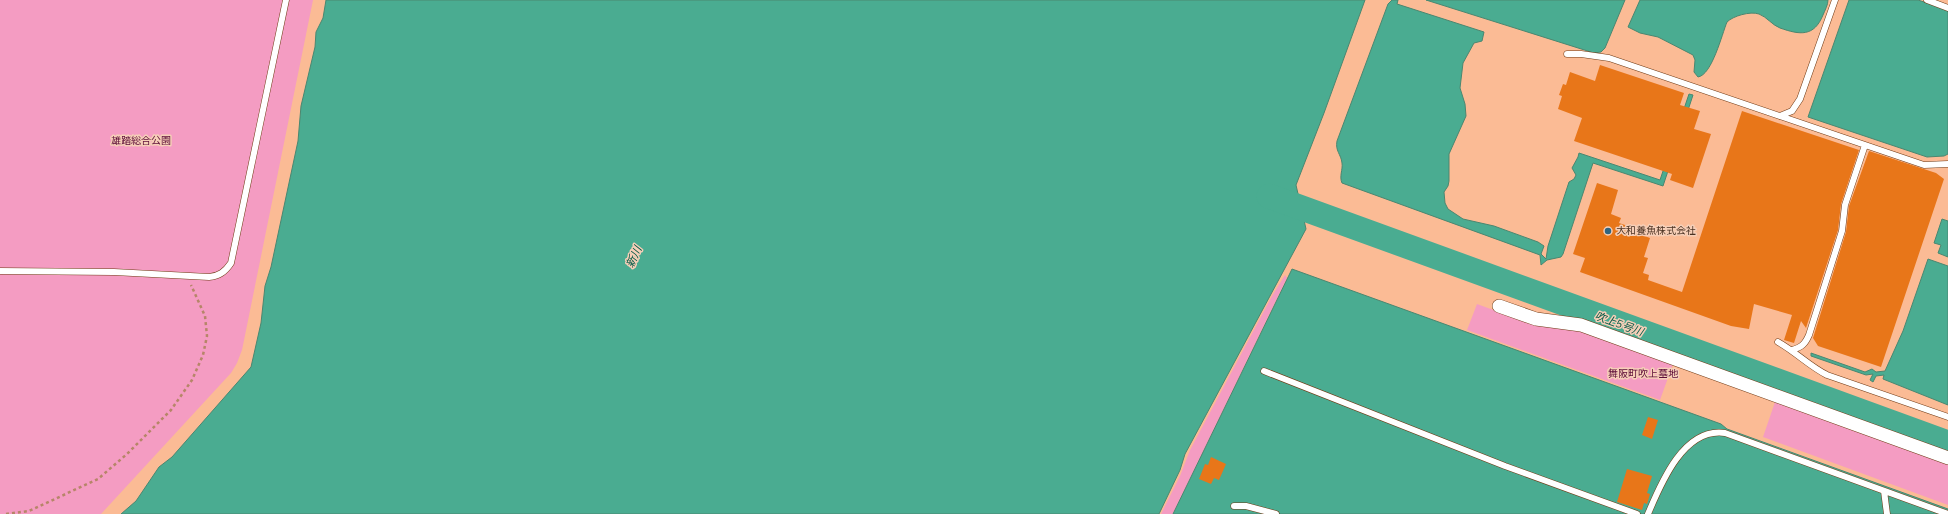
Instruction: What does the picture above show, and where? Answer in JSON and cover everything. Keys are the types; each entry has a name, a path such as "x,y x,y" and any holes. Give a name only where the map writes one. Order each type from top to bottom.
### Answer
{"street":[{"path":"1499,306 1536,319 1581,324 1948,458"}],"lane":[{"path":"0,271 114,272 216,276 227,269 231,263 286,0"},
{"path":"1780,116 1792,111 1800,99 1835,0"},
{"path":"1927,0 1948,8"},
{"path":"1567,54 1581,54 1610,58 1924,165 1948,164"},
{"path":"1792,350 1800,348 1805,343 1808,335 1842,231 1845,205 1865,145"},
{"path":"1778,342 1827,375 1948,417"},
{"path":"1264,371 1505,466 1637,514"},
{"path":"1648,514 1669,470 1681,454 1702,436 1717,432 1726,433 1948,514"},
{"path":"1884,491 1887,514"},
{"path":"1234,506 1246,506 1276,514"}],"path":[{"path":"6,514 29,511 98,479 128,454 171,410 192,380 203,355 207,336 205,316 186,275"}],"green space":[{"name":"雄踏総合公園","path":"0,0 313,0 242,350 237,363 231,373 101,514 0,514"},
{"path":"1285,275 1287,278 1173,514 1161,514 1180,476 1190,450 1272,296"},
{"name":"舞阪町吹上墓地","path":"1477,304 1534,325 1580,330 1673,364 1660,400 1467,330"},
{"path":"1775,402 1948,464 1948,505 1763,437"}],"water":[{"name":"新川","path":"326,0 1365,0 1296,185 1306,229 1185,454 1180,470 1159,514 121,514 136,501 159,467 172,457 251,367 261,323 265,286 271,267 298,141 301,106 315,47 316,32 323,18"},
{"path":"1392,0 1398,0 1397,4 1484,32 1482,41 1474,43 1463,63 1460,88 1465,104 1466,116 1449,154 1449,181 1444,192 1445,203 1448,209 1463,219 1494,226 1538,242 1544,246 1541,254 1546,259 1548,246 1569,182 1574,179 1576,175 1572,168 1579,153 1660,180 1689,94 1693,95 1663,186 1593,163 1563,254 1561,257 1547,260 1541,265 1540,255 1342,183 1342,163 1341,157 1337,150 1337,141 1388,4"},
{"path":"1426,0 1625,0 1605,48 1601,52 1594,53"},
{"path":"1640,0 1828,0 1828,4 1815,27 1811,31 1800,33 1780,28 1762,15 1755,13 1733,18 1727,22 1708,69 1703,75 1698,77 1694,72 1695,60 1693,55 1658,37 1640,33 1628,27"},
{"path":"1849,0 1918,0 1948,10 1948,154 1944,156 1927,157 1808,117"},
{"path":"1942,219 1948,221 1948,257 1938,253 1941,245 1934,243"},
{"path":"1928,259 1948,266 1948,405 1883,379 1884,375 1876,376 1873,382 1870,380 1873,374 1866,375 1811,356 1811,353 1865,372 1872,369 1876,372 1885,371 1903,331"},
{"path":"1292,269 1721,424 1727,429 1948,509 1948,514 1173,514"}],"building":[{"path":"1600,65 1684,93 1680,105 1700,111 1694,129 1711,134 1693,188 1670,180 1672,174 1574,141 1582,118 1558,109 1562,96 1559,95 1563,84 1566,85 1570,72 1595,81"},
{"path":"1742,111 1859,150 1841,204 1838,230 1806,328 1801,321 1794,343 1784,340 1792,315 1754,304 1749,329 1731,326 1580,272 1585,258 1573,254 1597,183 1618,190 1611,214 1621,218 1619,223 1637,229 1636,233 1650,238 1644,257 1648,258 1643,273 1649,275 1648,280 1682,292"},
{"path":"1869,151 1936,173 1944,179 1881,367 1818,346 1813,338 1846,232 1849,206"},
{"path":"1648,417 1658,420 1652,439 1642,435"},
{"path":"1211,457 1226,464 1219,480 1214,478 1211,484 1199,479 1205,464 1208,465"},
{"path":"1627,469 1652,476 1647,493 1650,494 1647,504 1644,503 1642,510 1617,502"}],"waterway":[{"name":"吹上5号川","path":"1269,196 1948,443"}],"place":[{"name":"大和養魚株式会社","path":"1608,231"}]}
